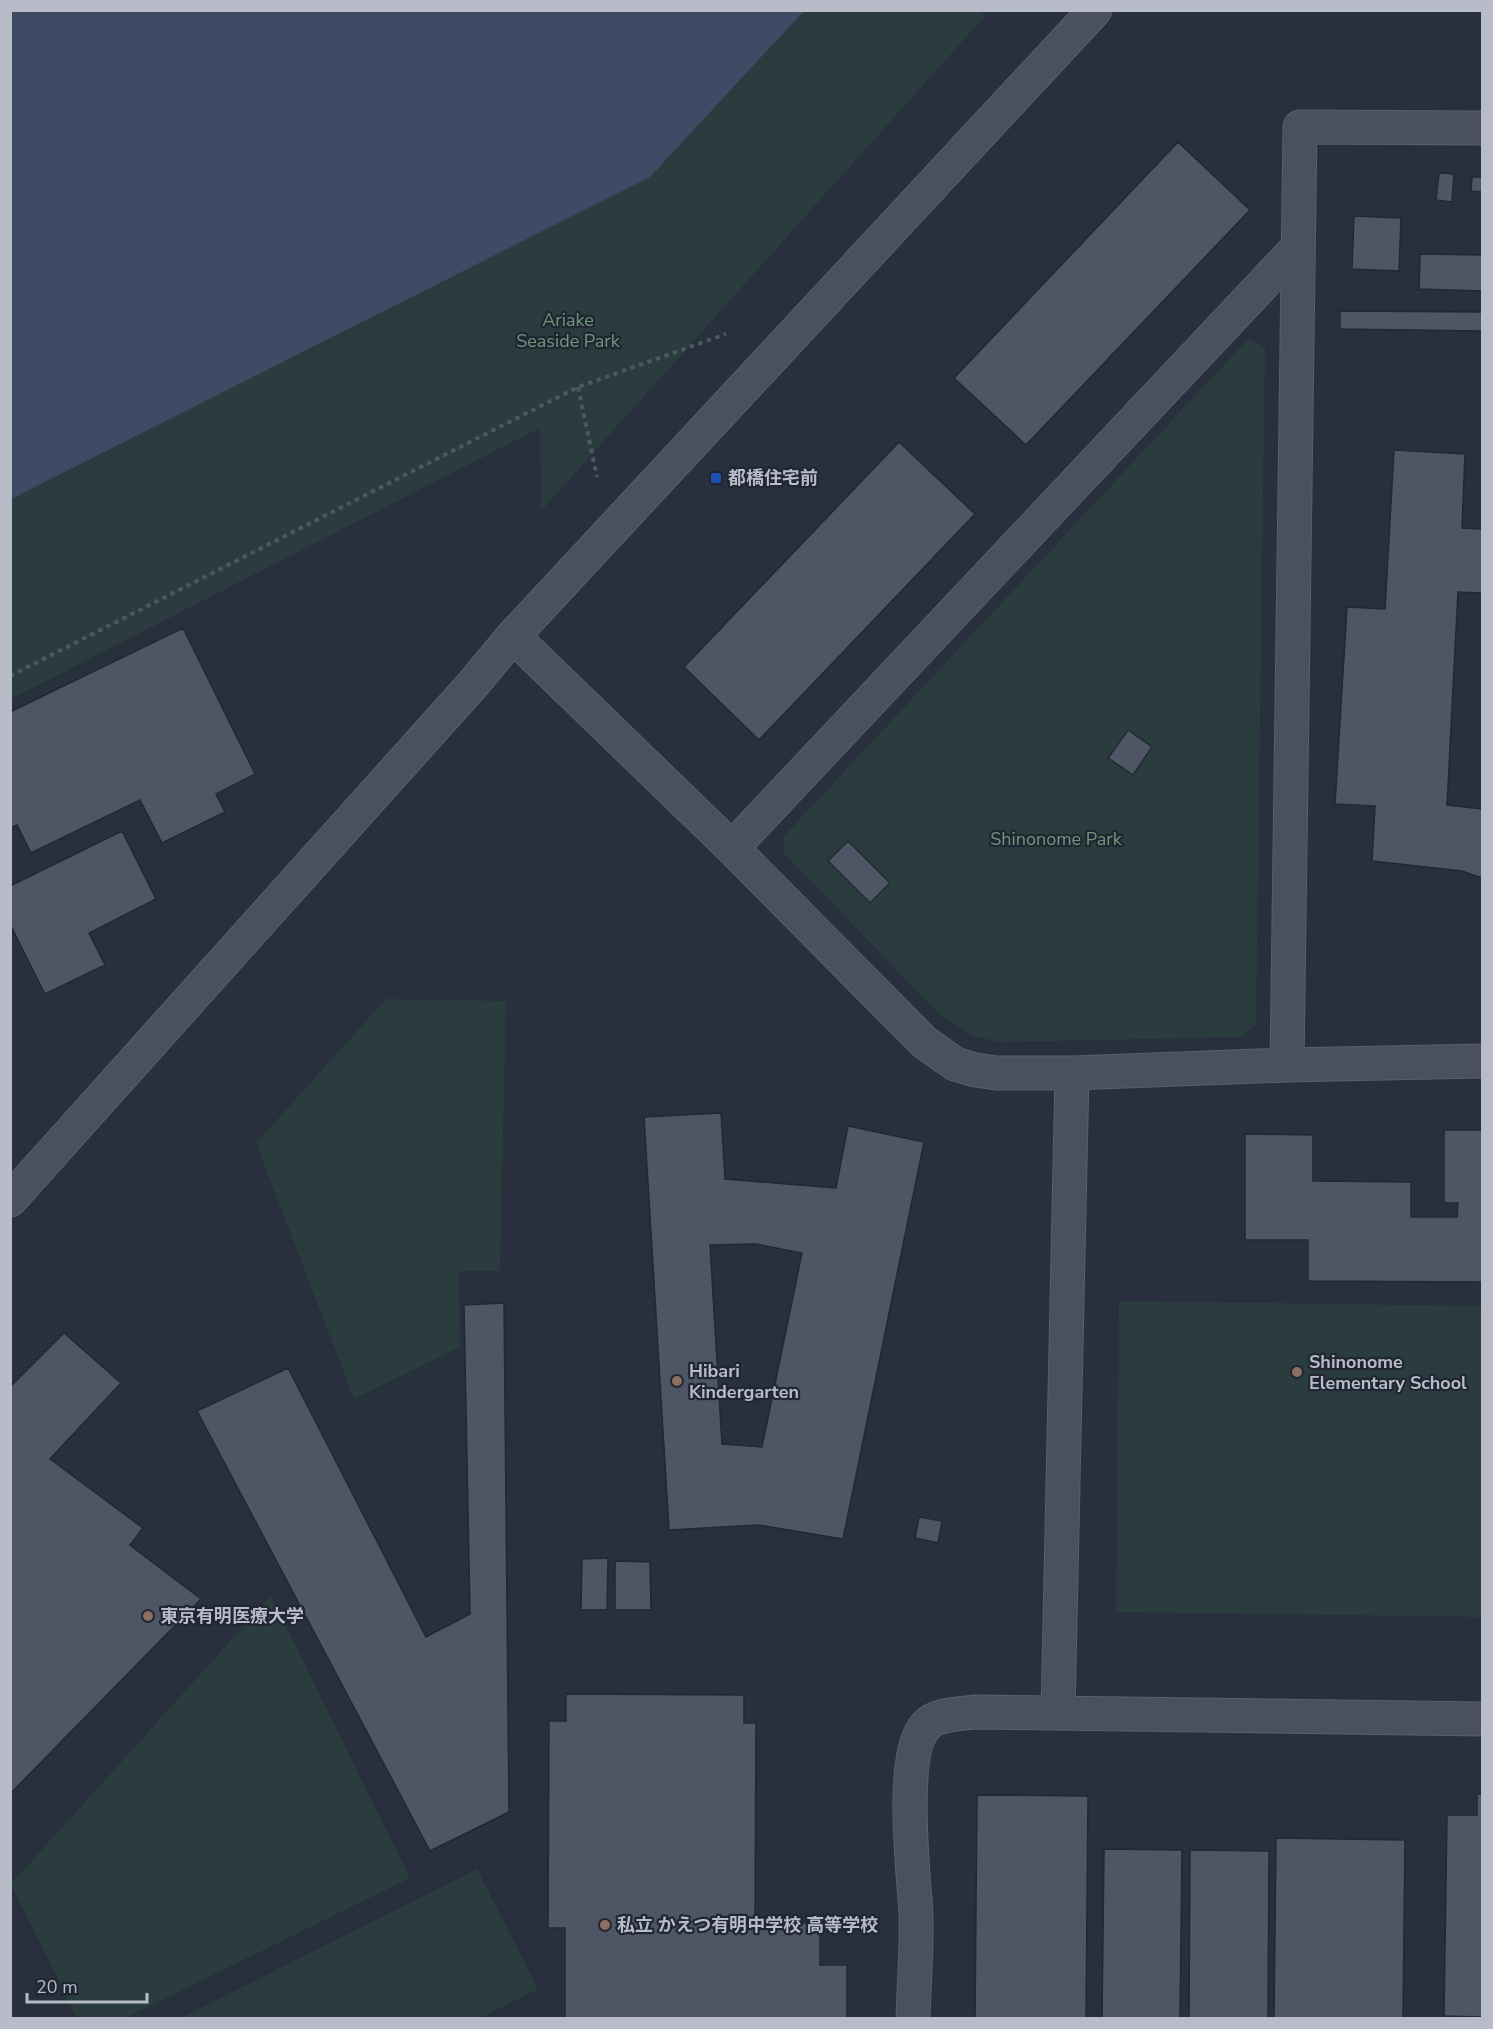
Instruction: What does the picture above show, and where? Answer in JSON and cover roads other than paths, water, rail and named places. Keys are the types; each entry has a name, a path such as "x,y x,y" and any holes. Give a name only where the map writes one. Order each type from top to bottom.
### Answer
{"street":[{"path":"10,1200 474,683 513,636 1095,10"},
{"path":"1287,1065 1300,127 1482,128"},
{"path":"732,848 1298,247"},
{"path":"513,636 732,848 924,1042 955,1064 997,1073 1072,1073 1482,1061"},
{"path":"1058,1713 1072,1073"},
{"path":"913,2019 916,1916 909,1785 916,1740 929,1722 947,1715 974,1712 1482,1719"}],"water":[{"path":"11,10 804,11 650,177 11,499"}],"place":[{"name":"都橋住宅前","path":"716,478"},
{"name":"Shinonome Elementary School","path":"1297,1372"},
{"name":"Hibari Kindergarten","path":"677,1381"},
{"name":"東京有明医療大学","path":"148,1616"},
{"name":"私立 かえつ有明中学校 高等学校","path":"605,1925"}],"park label":[{"name":"Ariake Seaside Park","path":"568,330"},
{"name":"Shinonome Park","path":"1056,839"}]}
